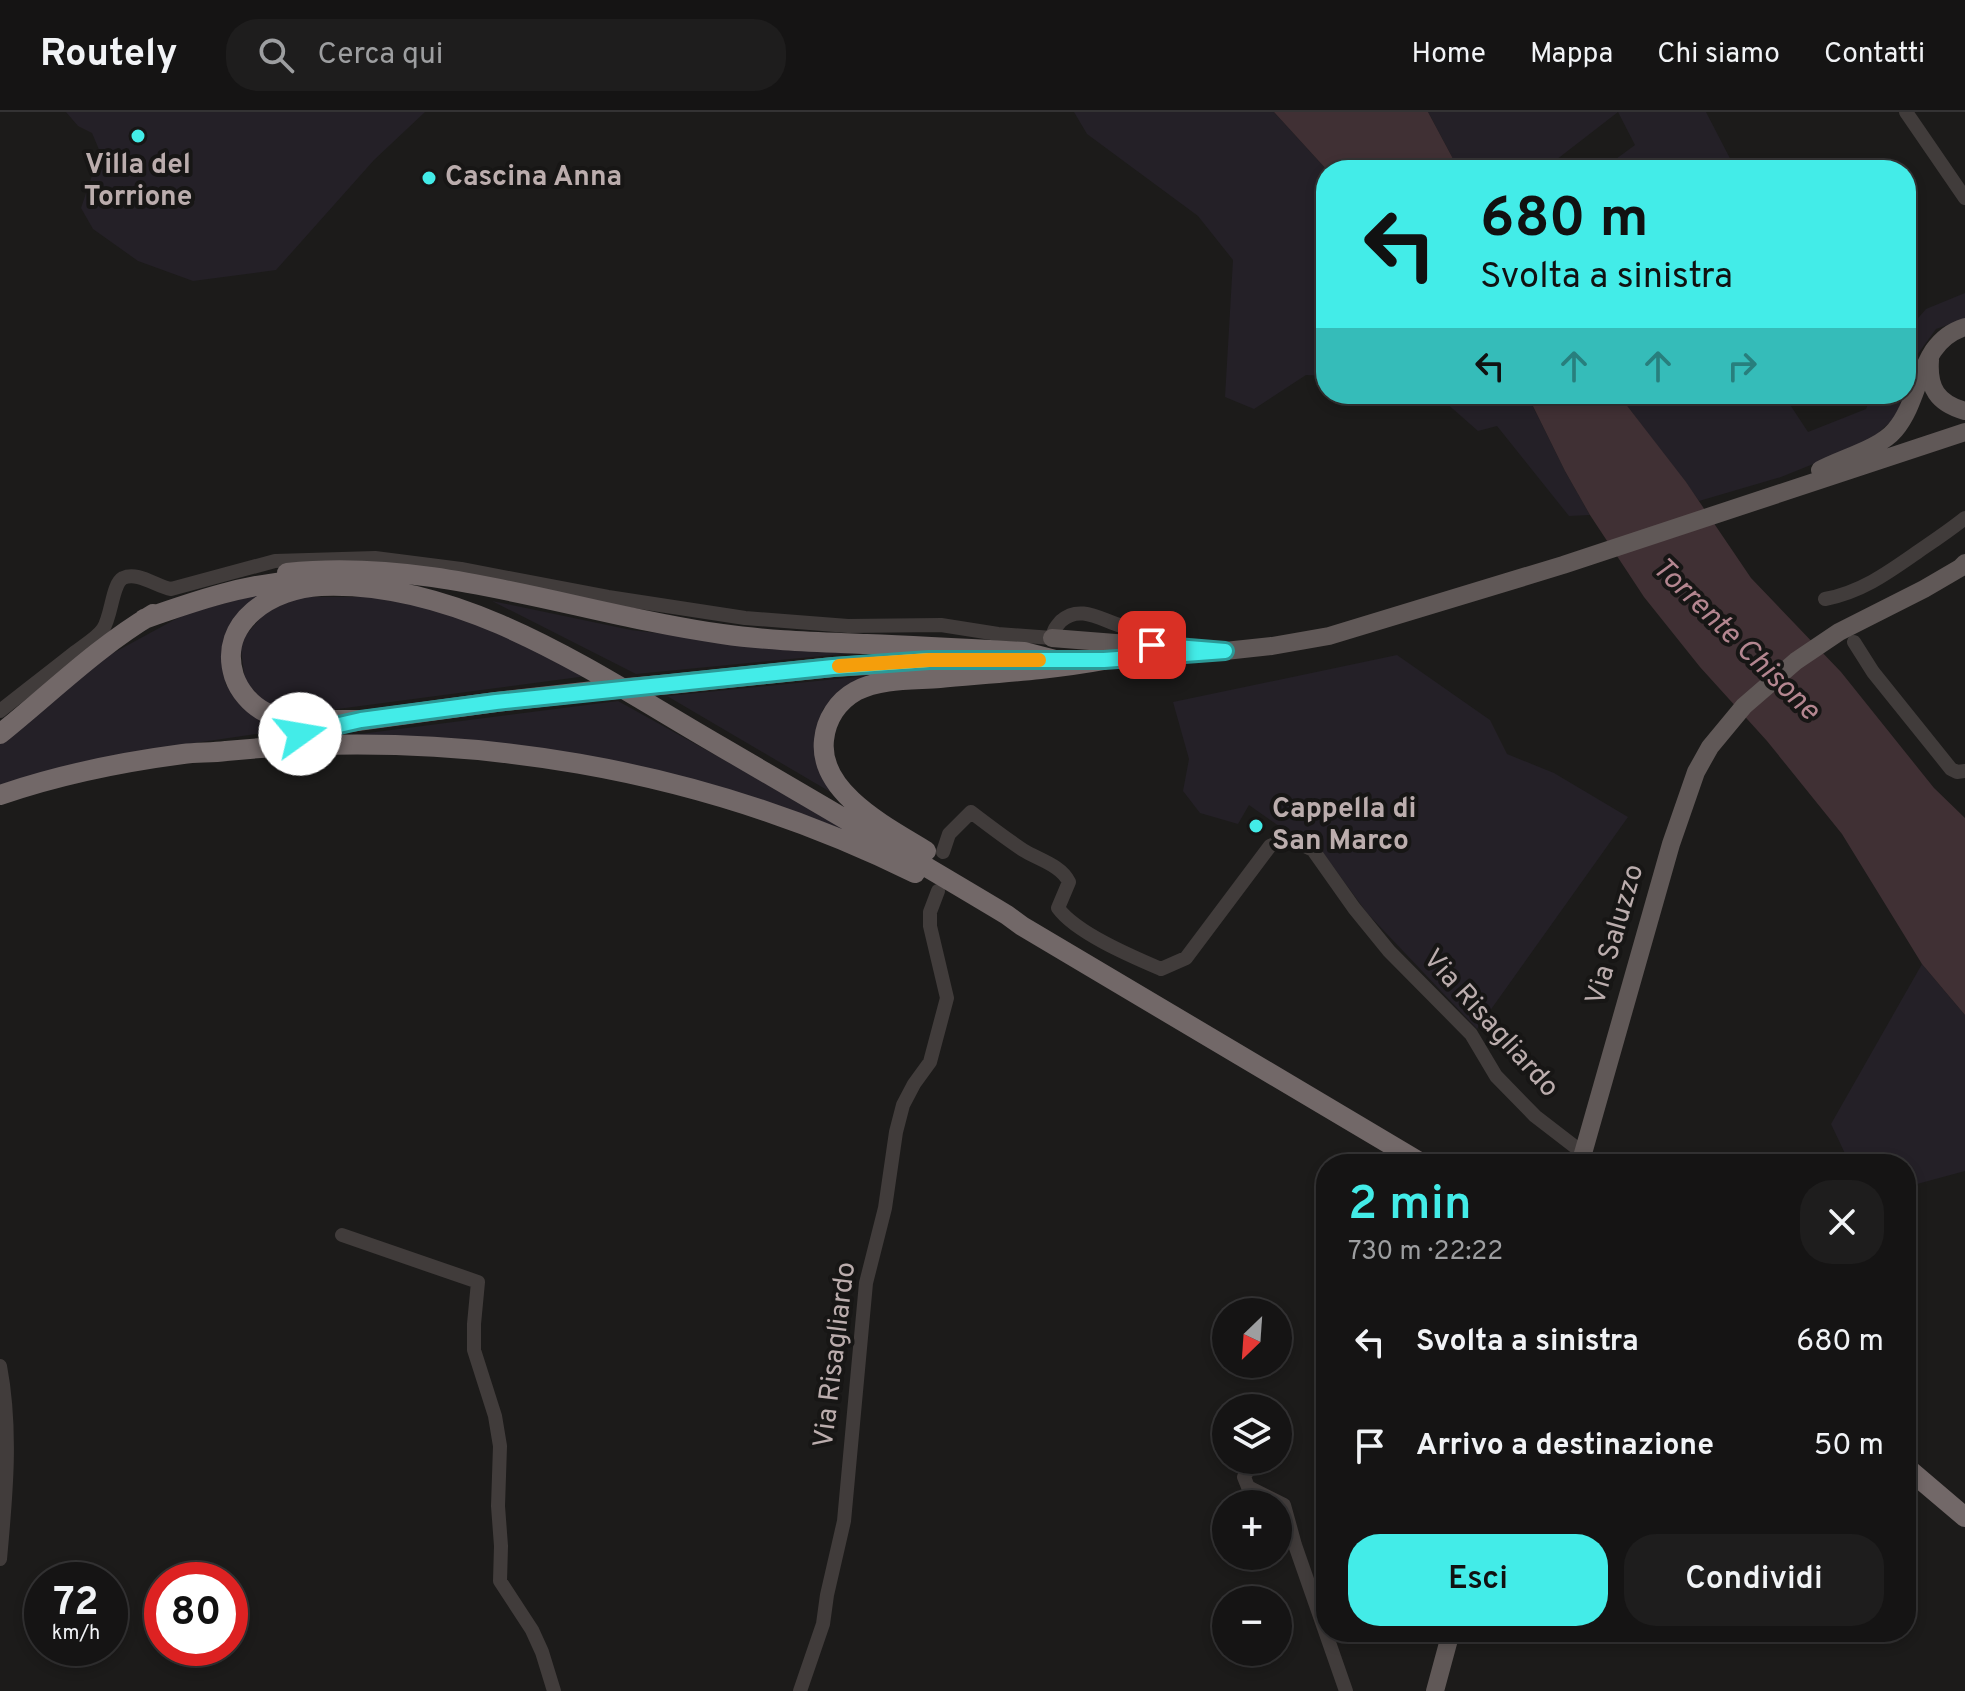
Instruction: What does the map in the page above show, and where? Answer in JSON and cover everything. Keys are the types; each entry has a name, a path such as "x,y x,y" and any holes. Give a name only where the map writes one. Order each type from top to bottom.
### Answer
{"highway":[{"path":"0,734 120,634 168,605 218,588 273,575 316,571 411,574 492,587 617,615 723,634 810,642 1024,652 1055,660"},
{"path":"144,619 208,596 276,582 308,579 386,584 435,595 505,619 656,698 1019,919 1418,1154"},
{"path":"361,720 276,716 253,703 236,681 231,659 236,635 245,619 271,599 295,590 320,586 399,593 490,620 559,652 1007,915 1019,919"},
{"path":"186,754 208,747 300,734 361,720 594,691 929,660 1055,660"},
{"path":"1019,919 962,872 892,830 852,800 828,767 823,742 828,722 833,711 846,698 871,685 1104,660"},
{"path":"0,795 86,772 186,754 287,746 385,744 495,751 611,769 685,787 779,816 903,868 1005,920 1019,919"},
{"path":"1916,1464 1965,1505"},
{"path":"1916,1475 1965,1517"}],"main road":[{"path":"1916,389 1936,346 1951,331 1965,327"},
{"path":"1930,356 1929,378 1935,391 1944,402 1965,411"},
{"path":"1779,493 1834,462 1885,440 1897,428 1910,404"},
{"path":"1055,660 1104,660 1225,651 1329,636 1563,565 1965,432"},
{"name":"Via Saluzzo","path":"1583,1154 1671,844 1703,758 1724,728 1764,687 1796,661 1846,637 1965,563"},
{"path":"1052,638 1225,651"},
{"path":"1435,1691 1448,1642"}],"street":[{"path":"1906,112 1965,198"},
{"path":"1825,599 1858,590 1878,580 1965,518"},
{"path":"0,711 102,631 112,608 114,589 125,577 141,578 171,589 275,561 375,558 461,569 608,597 745,618 848,626 941,625 1052,638 1053,631 1063,620 1079,612 1124,626 1174,636"},
{"path":"1846,637 1951,769 1965,771"},
{"name":"Via Risagliardo","path":"943,852 949,834 971,812 1066,876 1069,882 1058,908 1071,921 1119,951 1161,969 1186,958 1270,846 1288,838 1313,850 1389,951 1471,1034 1496,1076 1578,1154"},
{"name":"Via Risagliardo","path":"800,1691 823,1624 844,1521 866,1283 885,1208 896,1132 903,1105 930,1062 947,998 930,926 930,912 938,891"},
{"path":"342,1235 478,1282 474,1350 495,1416 500,1446 500,1581 532,1630 554,1691"},
{"path":"0,1366 6,1395 7,1433 0,1559"},
{"path":"1246,1474 1248,1487 1284,1505 1316,1605"},
{"path":"1329,1642 1346,1691"}],"shaded area":[{"path":"66,112 425,112 374,160 276,270 193,281 138,261 93,229 81,208 100,152 92,133 78,126"},
{"path":"1074,112 1274,112 1318,160 1316,376 1306,375 1254,409 1225,397 1233,260 1198,216 1087,134"},
{"path":"1428,112 1618,112 1556,160 1454,160"},
{"path":"1618,112 1706,112 1731,160 1615,160 1635,145"},
{"path":"1965,293 1965,319 1936,329 1916,357 1916,320 1926,309"},
{"path":"1447,404 1532,404 1590,515 1569,516 1497,426 1478,431"},
{"path":"1626,404 1790,404 1808,432 1866,409 1868,404 1900,404 1897,416 1868,442 1781,477 1699,501"},
{"path":"271,591 237,614 222,650 226,685 254,714 296,728 147,750 0,788 0,740 104,658 185,614"},
{"path":"297,597 396,597 497,629 587,676 330,710 266,704 245,681 240,642 264,614"},
{"path":"492,601 631,630 863,652 636,674"},
{"path":"1397,655 1490,720 1507,754 1554,773 1628,817 1477,1029 1367,913 1323,853 1249,805 1238,824 1200,813 1183,791 1189,759 1173,702"},
{"path":"897,673 859,682 823,709 814,744 825,774 844,800 667,696"},
{"path":"618,701 874,846 663,772 321,739"},
{"path":"1922,964 1965,1015 1965,1171 1916,1184 1916,1154 1845,1154 1831,1124"}],"water":[{"path":"1274,112 1428,112 1454,160 1318,160"},
{"name":"Torrente Chisone","path":"1532,404 1626,404 1686,482 1751,578 1841,672 1934,788 1965,818 1965,1015 1922,964 1842,834 1644,597 1565,471"}],"slow traffic":[{"path":"839,666 929,660 1039,660"}],"place":[{"name":"Villa del Torrione","path":"138,136"},
{"name":"Cascina Anna","path":"429,178"},
{"name":"Cappella di San Marco","path":"1256,826"}],"route":[{"path":"300,734 361,720 496,702 833,667 929,660 1104,660 1225,651 1152,645"}]}
